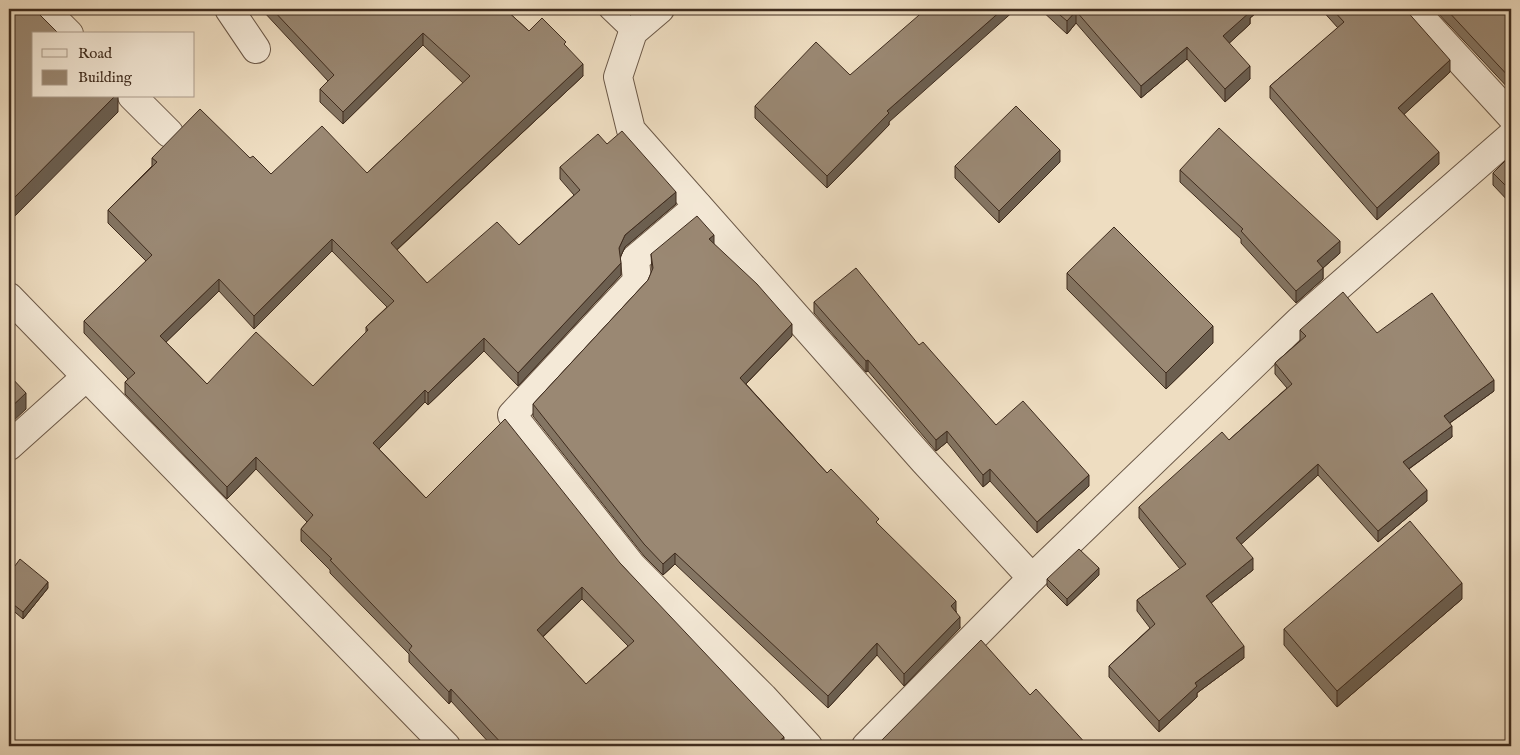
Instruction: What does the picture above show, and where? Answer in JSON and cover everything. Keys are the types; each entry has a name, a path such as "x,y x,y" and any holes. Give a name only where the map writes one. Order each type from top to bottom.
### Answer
{"street":[{"path":"44,9 67,32"},
{"path":"229,9 256,49"},
{"path":"660,9 633,32 618,77 631,130 924,461 1032,578"},
{"path":"1413,9 1511,116"},
{"path":"134,98 169,132"},
{"path":"866,746 1032,578 1299,321 1511,136"},
{"path":"698,206 635,259 637,281 512,415 632,566 763,697 808,746"},
{"path":"9,297 446,746"},
{"path":"9,446 86,377"}],"lane":[{"path":"609,9 633,32"}],"building":[{"path":"9,9 34,9 57,32 32,32 32,98 113,98 9,203"},
{"path":"272,9 505,9 529,31 542,18 566,42 564,44 583,64 391,243 427,283 497,222 519,245 580,190 560,167 598,134 607,144 622,131 676,192 625,235 619,248 621,263 518,373 484,338 428,393 425,390 373,443 426,498 505,419 620,563 784,737 774,746 504,746 451,689 449,692 409,650 412,646 330,560 332,559 301,529 313,515 256,457 227,487 125,382 135,373 84,321 152,255 108,210 157,162 152,158 200,109 250,158 253,156 271,174 322,126 367,173 470,76 423,33 343,112 320,89 334,75","holes":["332,239 394,301 366,327 368,330 313,386 256,332 207,384 160,336 219,279 254,316","582,587 634,641 586,684 537,630"]},
{"path":"926,9 1003,9 887,111 889,113 827,176 755,106 816,42 850,75"},
{"path":"1053,9 1248,9 1250,12 1223,36 1250,66 1225,89 1187,47 1141,86 1076,11 1067,21"},
{"path":"1332,9 1405,9 1450,60 1398,108 1439,152 1377,208 1270,86 1344,22"},
{"path":"1446,9 1511,9 1511,79"},
{"path":"1016,106 1060,150 999,211 955,166"},
{"path":"1219,128 1340,241 1317,261 1323,268 1296,291 1241,231 1243,229 1180,170"},
{"path":"1511,155 1511,191 1493,173"},
{"path":"697,216 714,235 709,239 757,284 792,324 740,378 827,473 831,469 879,519 876,522 956,601 951,606 960,617 904,674 877,643 828,696 675,553 663,564 644,544 533,404 648,280 653,268 651,254"},
{"path":"1114,227 1213,326 1166,373 1067,273"},
{"path":"856,268 919,345 923,342 996,425 1023,401 1089,475 1037,522 990,469 983,475 947,431 936,440 868,360 866,361 814,302"},
{"path":"1343,292 1377,333 1432,293 1494,380 1444,416 1452,426 1403,462 1427,490 1378,531 1318,464 1236,538 1253,558 1206,596 1244,646 1195,683 1197,686 1159,721 1109,666 1155,624 1137,600 1186,564 1139,507 1222,432 1229,440 1292,384 1275,363 1306,336 1300,330"},
{"path":"9,375 26,393 9,409"},
{"path":"1410,521 1462,583 1337,691 1284,629"},
{"path":"1079,549 1099,568 1067,599 1047,579"},
{"path":"20,559 48,582 23,612 9,601 9,574"},
{"path":"981,640 1030,695 1036,689 1088,746 876,746"}]}
